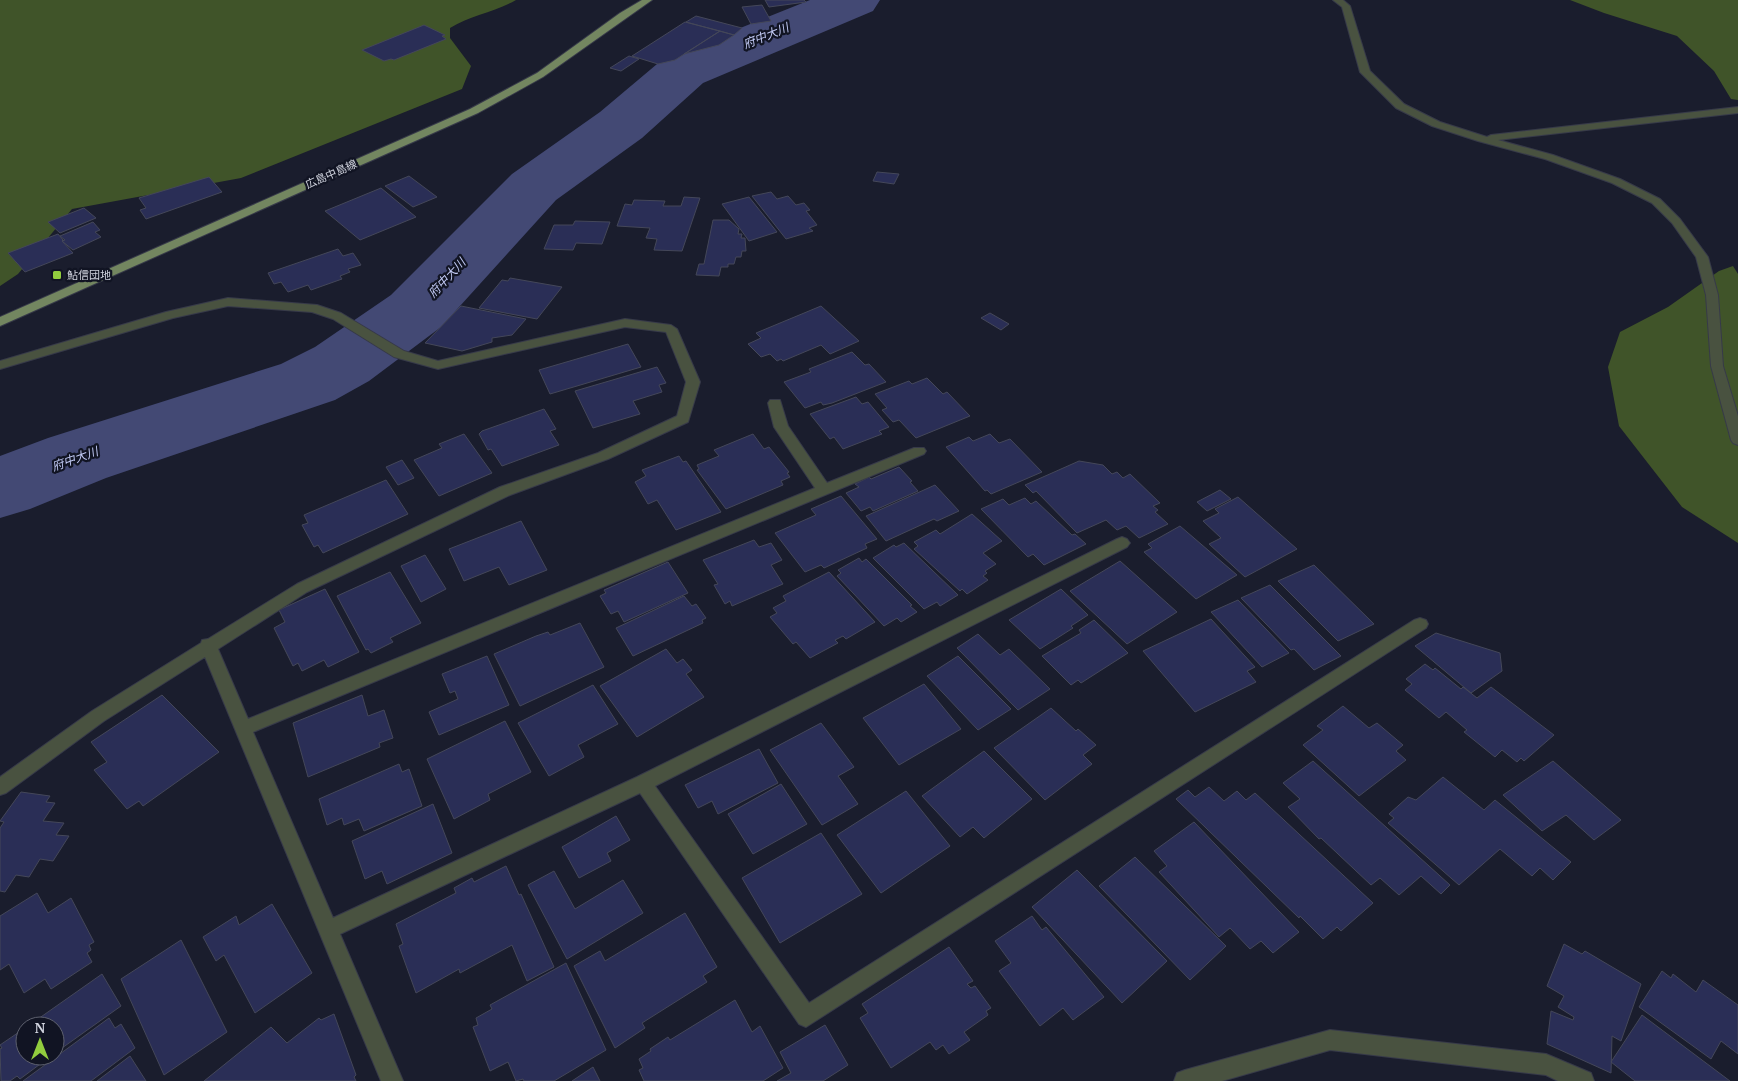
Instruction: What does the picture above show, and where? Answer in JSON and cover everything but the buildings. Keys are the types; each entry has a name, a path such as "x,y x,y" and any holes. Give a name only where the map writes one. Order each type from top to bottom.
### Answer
{"main road":[{"name":"広島中島線","path":"0,322 474,111 540,75 623,15 648,0"}],"street":[{"path":"1337,0 1346,6 1364,72 1400,106 1436,124 1482,139 1550,156 1616,181 1656,200 1676,221 1702,256 1712,295 1717,366 1738,440"},
{"path":"1482,139 1738,110"},
{"path":"0,365 170,315 228,302 313,308 337,316 399,354 438,365 625,323 671,329 693,382 683,419 603,456 496,496 302,588 208,645 98,716 0,787"},
{"path":"775,403 781,427 824,490"},
{"path":"244,728 918,451"},
{"path":"328,930 643,783 1122,543"},
{"path":"643,783 806,1017 1420,624"},
{"path":"208,645 392,1081"},
{"path":"1186,1081 1330,1040 1546,1065 1583,1081"}],"green space":[{"path":"0,0 516,0 450,28 450,38 471,66 462,89 241,178 72,209 18,274 0,286"},
{"path":"1570,0 1738,0 1738,100 1731,99 1714,71 1677,36"},
{"path":"1733,266 1738,274 1738,543 1682,507 1619,426 1608,367 1620,332 1668,307 1719,271"}],"waterway":[{"name":"府中大川","path":"0,488 77,458 308,382 342,364 416,311 534,187 621,125 683,71 855,0"}],"place":[{"name":"鮎信団地","path":"57,275"}]}
